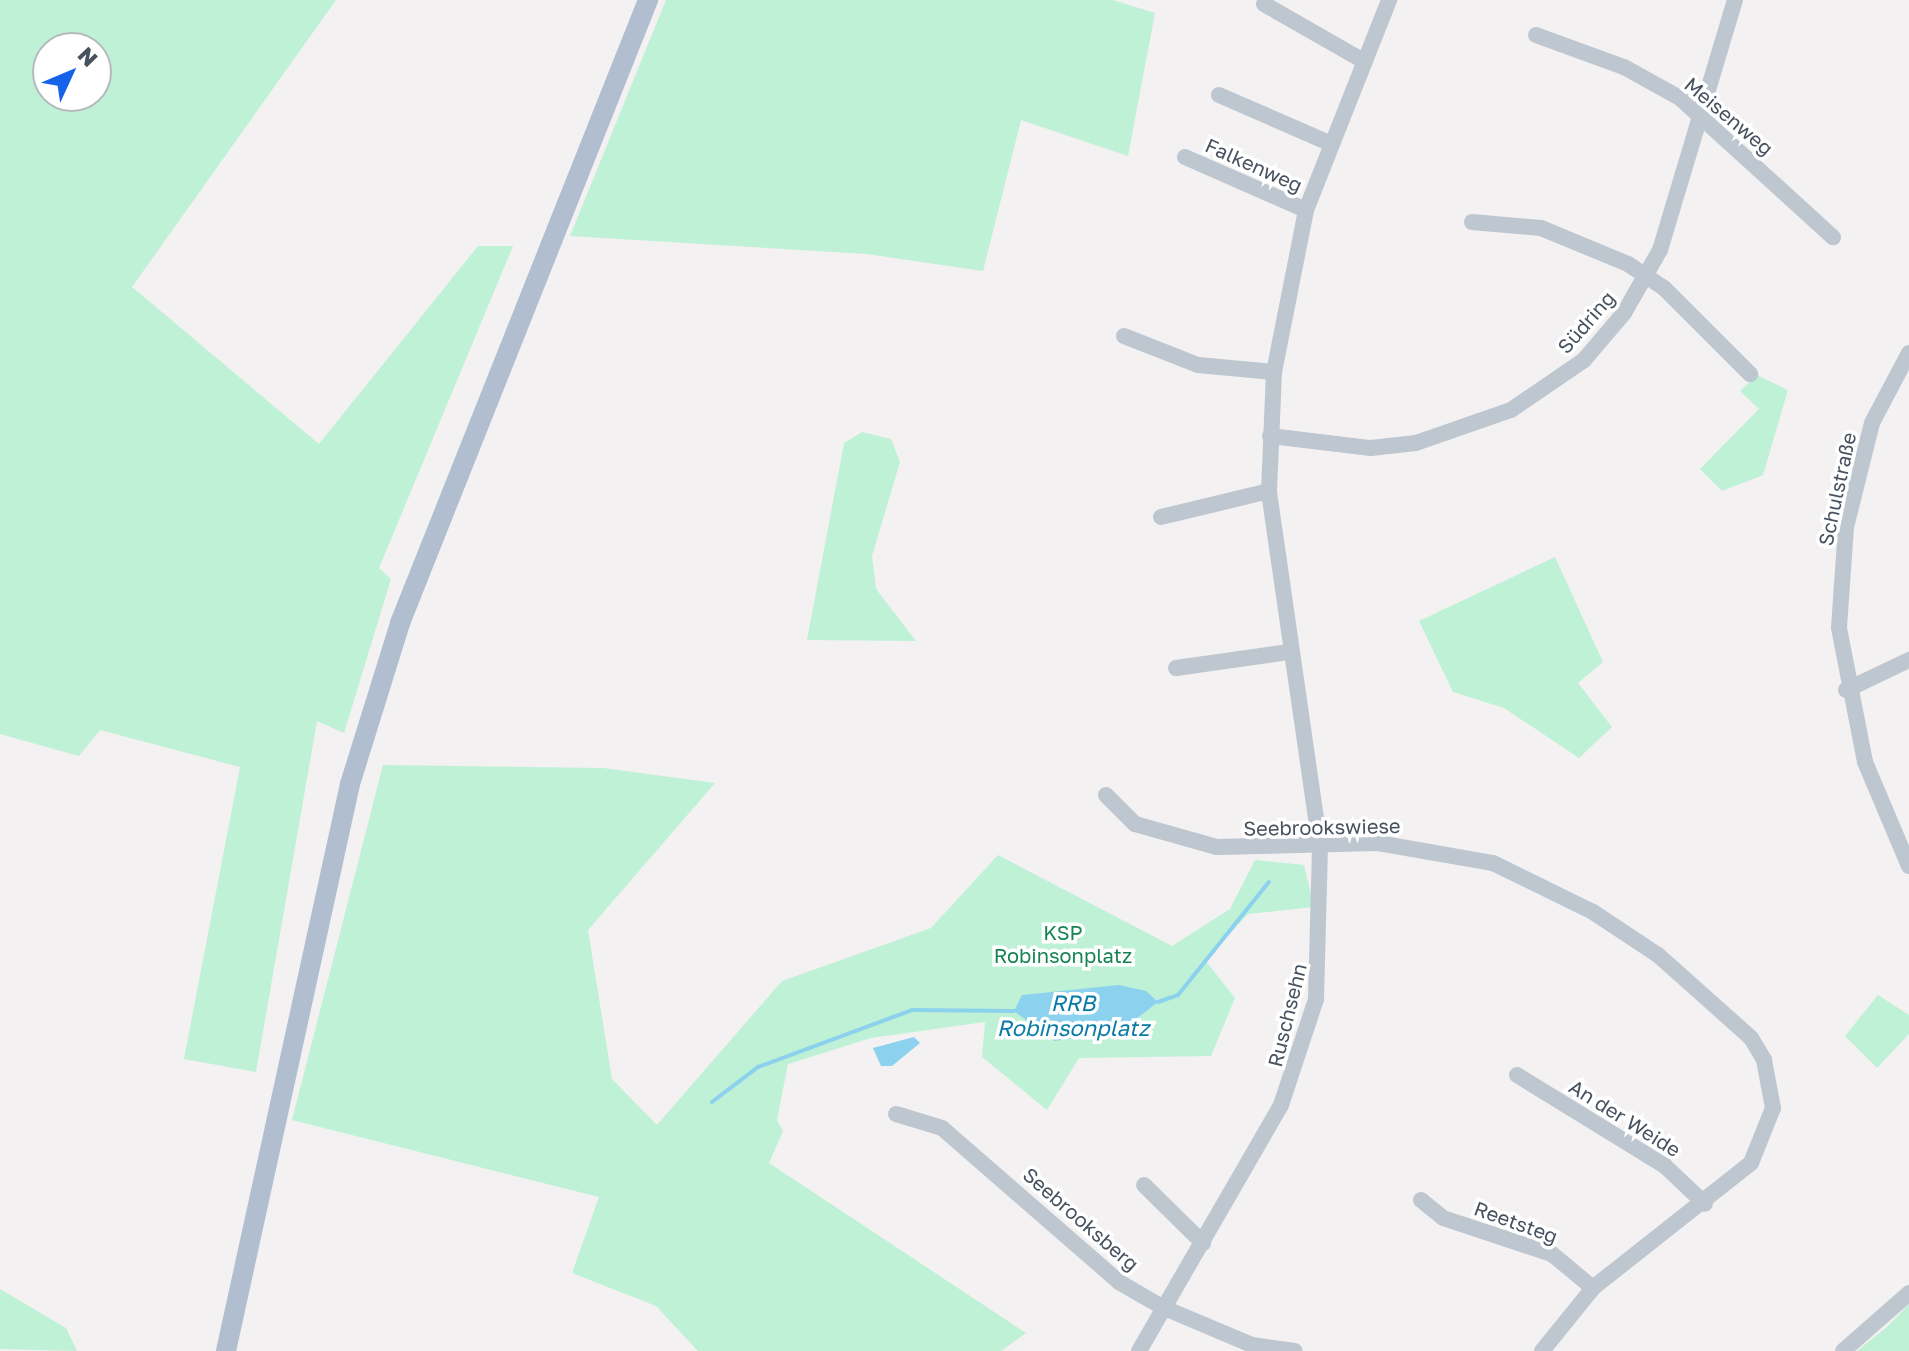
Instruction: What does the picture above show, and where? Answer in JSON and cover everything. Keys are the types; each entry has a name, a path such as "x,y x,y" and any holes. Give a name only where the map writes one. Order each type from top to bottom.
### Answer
{"main road":[{"path":"226,1351 350,784 382,681 648,0"}],"street":[{"path":"1161,517 1269,491 1274,372 1306,210 1327,142 1360,59 1389,0"},
{"name":"Südring","path":"1270,436 1371,448 1477,426 1584,360 1647,275 1735,0"},
{"path":"1264,4 1360,59"},
{"name":"Meisenweg","path":"1536,35 1624,67 1700,113 1833,237"},
{"path":"1219,95 1327,142"},
{"name":"Falkenweg","path":"1185,157 1306,210"},
{"path":"1472,222 1541,228 1647,275 1750,374"},
{"path":"1124,336 1198,365 1274,372"},
{"name":"Schulstraße","path":"1905,859 1846,690 1839,628 1846,527 1872,423 1909,353"},
{"name":"Ruschsehn","path":"1139,1351 1162,1307 1253,1159 1300,1057 1321,973 1320,846 1288,652 1269,491"},
{"path":"1176,668 1288,652"},
{"path":"1846,690 1909,660"},
{"name":"Seebrookswiese","path":"1106,795 1135,824 1164,836 1259,850 1378,843 1493,863 1593,912 1724,1007 1764,1060 1773,1108 1751,1163 1705,1204 1593,1288 1542,1351"},
{"name":"An der Weide","path":"1517,1075 1665,1166 1705,1204"},
{"name":"Seebrooksberg","path":"896,1114 942,1128 1119,1282 1162,1307 1252,1345 1295,1351"},
{"path":"1144,1185 1203,1243"},
{"name":"Reetsteg","path":"1421,1200 1443,1218 1552,1254 1593,1288"},
{"path":"1843,1351 1909,1293"}],"green space":[{"path":"0,0 336,0 132,287 319,444 478,246 513,246 379,568 391,579 344,733 317,721 256,1072 184,1059 240,767 100,730 79,756 0,734"},
{"path":"666,0 1113,0 1155,13 1128,156 1021,120 983,271 867,254 570,236"},
{"path":"1757,375 1788,390 1763,475 1722,491 1700,469 1759,409 1740,391"},
{"path":"862,432 891,439 900,462 872,556 876,589 916,641 807,640 844,443"},
{"path":"1555,557 1603,662 1578,683 1612,727 1579,758 1504,708 1453,692 1419,621"},
{"name":"KSP Robinsonplatz","path":"383,765 603,768 715,783 588,930 612,1079 657,1125 782,981 931,928 998,855 1172,946 1230,909 1255,860 1304,865 1314,907 1248,914 1205,960 1235,998 1211,1056 1079,1058 1047,1110 982,1057 985,1022 871,1038 788,1064 777,1120 783,1131 769,1163 1026,1333 1001,1351 698,1351 656,1306 572,1273 599,1197 292,1120"},
{"path":"1878,995 1909,1015 1909,1034 1877,1068 1845,1036"},
{"path":"0,1289 66,1328 77,1351 0,1349"},
{"path":"1909,1304 1909,1351 1857,1351 1888,1326"}],"water":[{"name":"RRB Robinsonplatz","path":"1119,985 1146,991 1158,1002 1127,1026 1094,1036 1054,1041 1014,1011 1022,995"},
{"path":"914,1037 920,1043 892,1066 881,1066 873,1048"}],"waterway":[{"path":"1158,1002 1178,995 1269,882"},
{"path":"712,1102 758,1067 912,1010 1014,1011"}]}
